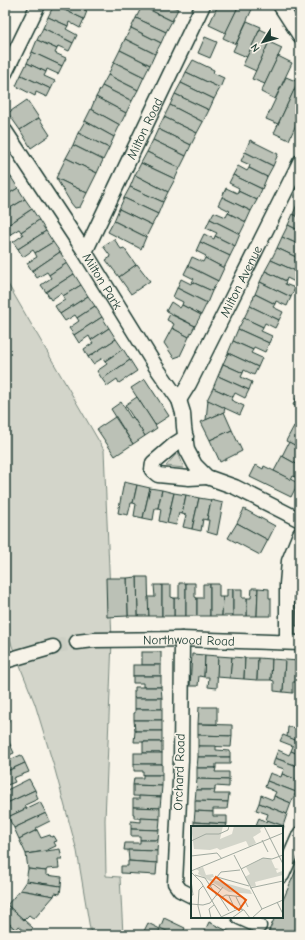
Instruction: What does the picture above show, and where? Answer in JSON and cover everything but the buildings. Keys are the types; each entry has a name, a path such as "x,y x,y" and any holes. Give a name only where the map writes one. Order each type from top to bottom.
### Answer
{"street":[{"path":"5,72 38,5"},
{"name":"Milton Road","path":"84,252 203,5"},
{"path":"280,5 300,36"},
{"name":"Milton Park","path":"5,131 84,252 156,367 179,400 183,413 187,450 196,465 207,477"},
{"name":"Milton Avenue","path":"179,400 300,162"},
{"name":"Milton Park","path":"186,437 175,444 153,463 152,470 158,475 189,478 207,477 235,487 300,520"},
{"path":"294,643 287,584 289,561 300,534"},
{"name":"Northwood Road","path":"78,642 94,640 182,639 294,643"},
{"name":"Orchard Road","path":"182,639 181,760 175,883 180,890 191,896"},
{"path":"5,661 53,647"},
{"path":"283,873 300,834"},
{"path":"241,918 259,926"}],"shaded area":[{"path":"5,279 104,450 112,640 105,820 106,876 120,877 123,935 91,935 77,851 55,770 35,704 12,646 5,619"},
{"path":"178,452 184,468 166,466"}],"tunnel":[{"path":"53,647 77,642"}]}
